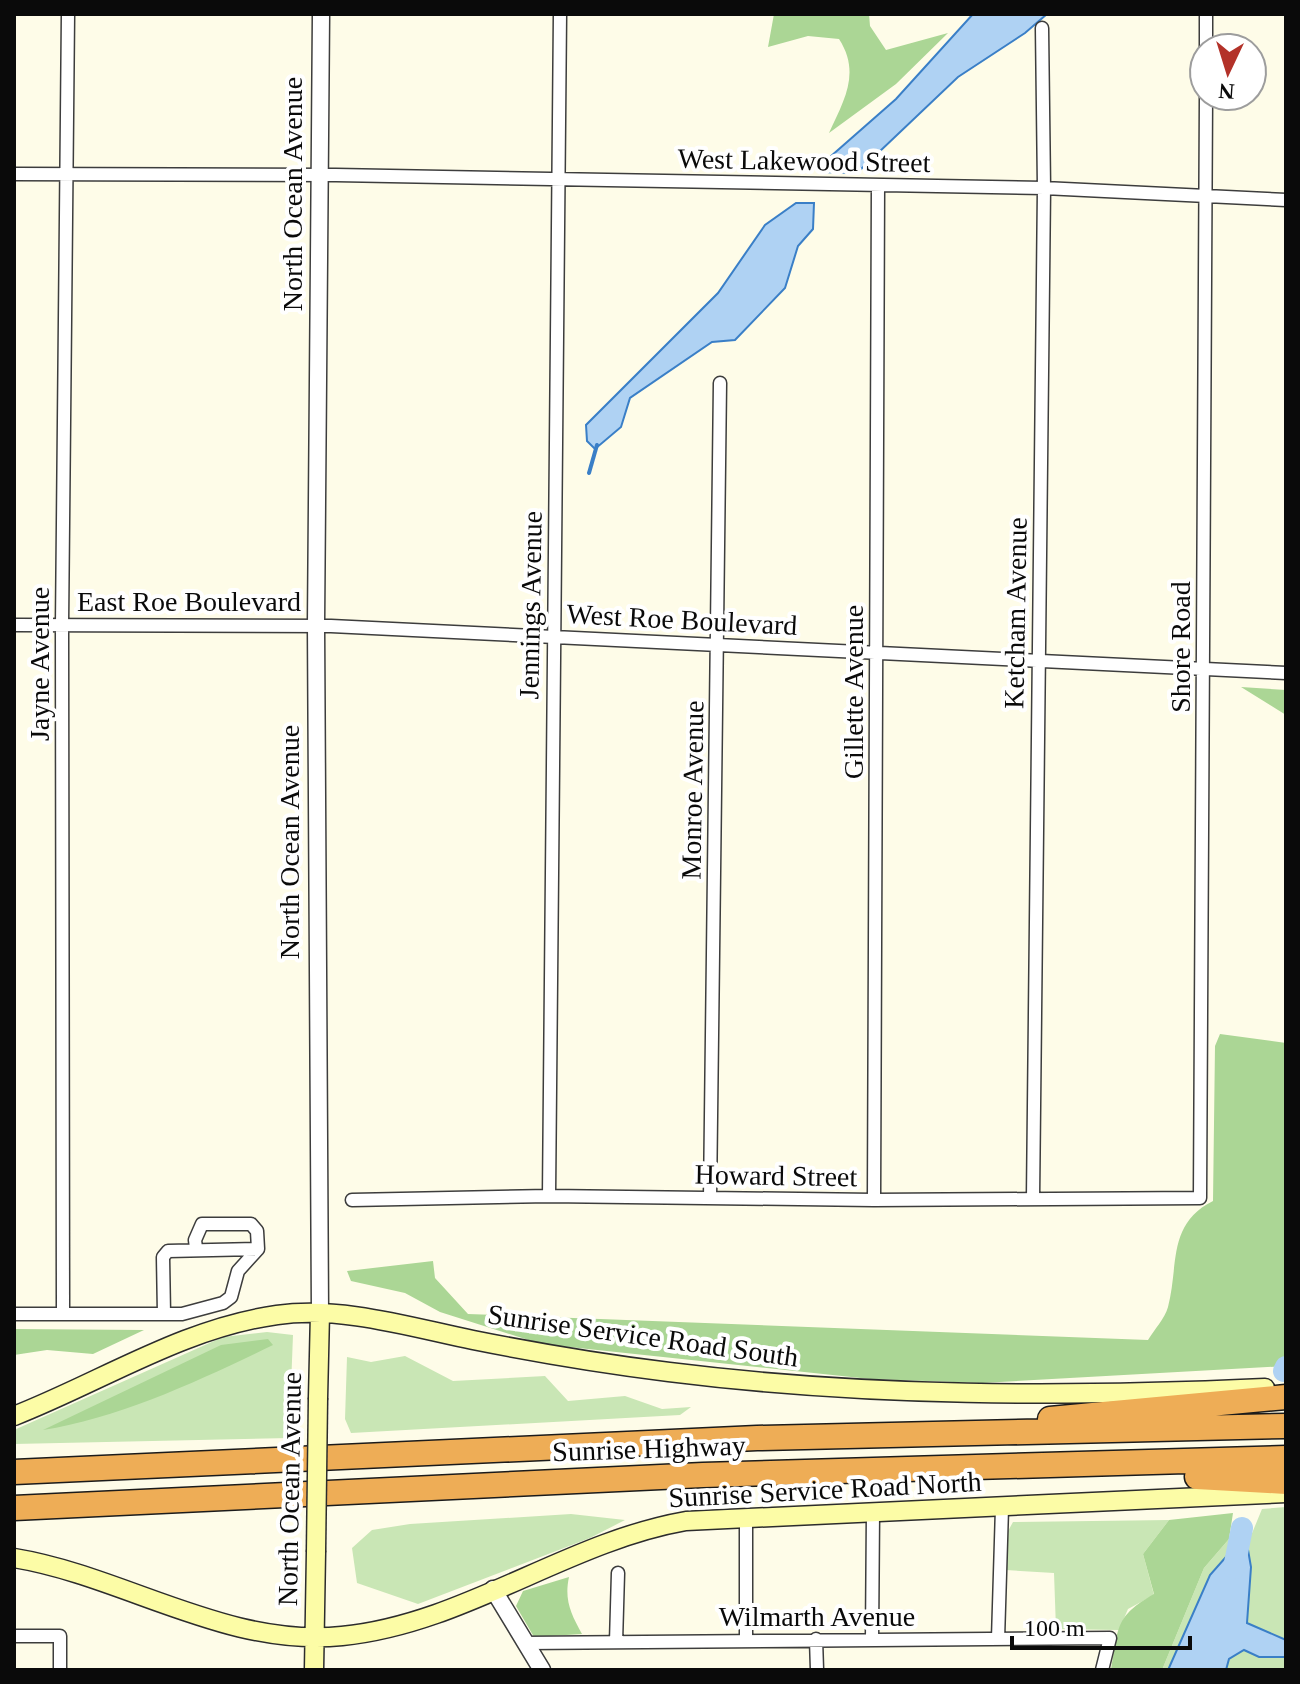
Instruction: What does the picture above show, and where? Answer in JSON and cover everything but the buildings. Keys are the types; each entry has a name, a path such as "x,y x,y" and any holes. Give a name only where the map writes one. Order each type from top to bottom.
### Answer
{"highway":[{"path":"931,1435 1033,1420 1286,1397"},
{"name":"Sunrise Highway","path":"18,1471 699,1440 1286,1426"},
{"name":"Sunrise Highway","path":"14,1508 674,1476 1286,1458"},
{"path":"1031,1465 1286,1482"}],"main road":[{"name":"Sunrise Service Road South","path":"14,1416 212,1330 276,1315 320,1313 346,1315 603,1363 793,1385 921,1393 1049,1395 1286,1387"},
{"name":"North Ocean Avenue","path":"314,1670 320,1313"},
{"name":"Sunrise Service Road North","path":"14,1558 58,1567 234,1626 314,1636 342,1636 394,1627 632,1532 686,1521 1286,1493"}],"street":[{"name":"Jayne Avenue","path":"63,1314 62,625 68,14"},
{"name":"North Ocean Avenue","path":"320,1313 316,625 321,14"},
{"name":"Jennings Avenue","path":"549,1196 560,14"},
{"name":"Ketcham Avenue","path":"1033,1198 1044,188 1042,28"},
{"name":"Shore Road","path":"1200,1198 1206,112"},
{"name":"West Lakewood Street","path":"14,174 1044,188 1286,200"},
{"name":"Gillette Avenue","path":"874,1200 878,185"},
{"name":"Monroe Avenue","path":"710,1198 720,383"},
{"name":"East Roe Boulevard","path":"14,625 316,625"},
{"name":"West Roe Boulevard","path":"316,625 1286,673"},
{"name":"Howard Street","path":"352,1200 549,1196 874,1200 1200,1198"},
{"path":"14,1314 182,1314 223,1303 231,1297 238,1271 258,1249 257,1231 251,1224 202,1224 195,1240 196,1248"},
{"path":"164,1314 163,1257 168,1251 258,1249"},
{"path":"998,1639 1002,1508"},
{"path":"872,1639 873,1512"},
{"path":"746,1517 746,1640"},
{"path":"616,1642 618,1573"},
{"path":"493,1589 542,1670"},
{"path":"14,1636 60,1636 60,1670"},
{"name":"Wilmarth Avenue","path":"525,1643 1110,1638 1102,1670"},
{"path":"816,1639 817,1670"}],"green space":[{"path":"774,14 869,14 870,26 886,50 948,33 896,84 829,133 848,86 846,51 839,39 808,36 768,47"},
{"path":"1241,687 1286,690 1286,715"},
{"path":"1220,1034 1286,1043 1286,1366 982,1383 870,1379 541,1344 440,1312 405,1293 351,1281 347,1271 433,1261 435,1278 468,1314 1148,1340 1168,1307 1181,1234 1198,1210 1213,1201 1215,1046"},
{"path":"14,1329 144,1330 93,1354 47,1350 14,1355"},
{"path":"267,1332 293,1335 289,1438 14,1444 14,1430 223,1337"},
{"path":"268,1339 273,1345 161,1396 102,1416 43,1430 221,1345"},
{"path":"405,1356 453,1381 545,1376 568,1401 625,1396 662,1409 691,1407 680,1415 351,1433 345,1419 347,1357 371,1362"},
{"path":"1286,1507 1286,1670 1162,1670 1204,1568 1229,1539 1248,1543 1262,1509"},
{"path":"1233,1513 1229,1539 1204,1568 1162,1670 1111,1670 1120,1624 1141,1602 1154,1594 1143,1554 1169,1520"},
{"path":"571,1514 625,1520 590,1538 418,1604 357,1583 352,1548 372,1530 410,1524"},
{"path":"1169,1520 1143,1554 1154,1595 1128,1609 1119,1630 1056,1629 1054,1573 1006,1570 1007,1533 1013,1522"},
{"path":"569,1577 567,1593 570,1607 582,1634 534,1637 516,1606 523,1591"}],"water":[{"path":"973,14 1047,14 1025,33 958,77 857,173 821,172 822,164 896,99"},
{"path":"796,203 814,203 813,229 798,246 785,288 735,340 712,342 630,398 621,427 595,449 587,441 586,425 718,293 765,225"},
{"path":"1240,1541 1247,1544 1251,1567 1247,1623 1286,1640 1286,1657 1259,1657 1244,1650 1229,1659 1226,1670 1168,1670 1210,1575"}],"waterway":[{"path":"589,473 597,445"},
{"path":"1284,1371 1286,1367"},
{"path":"1234,1568 1242,1528"}]}
